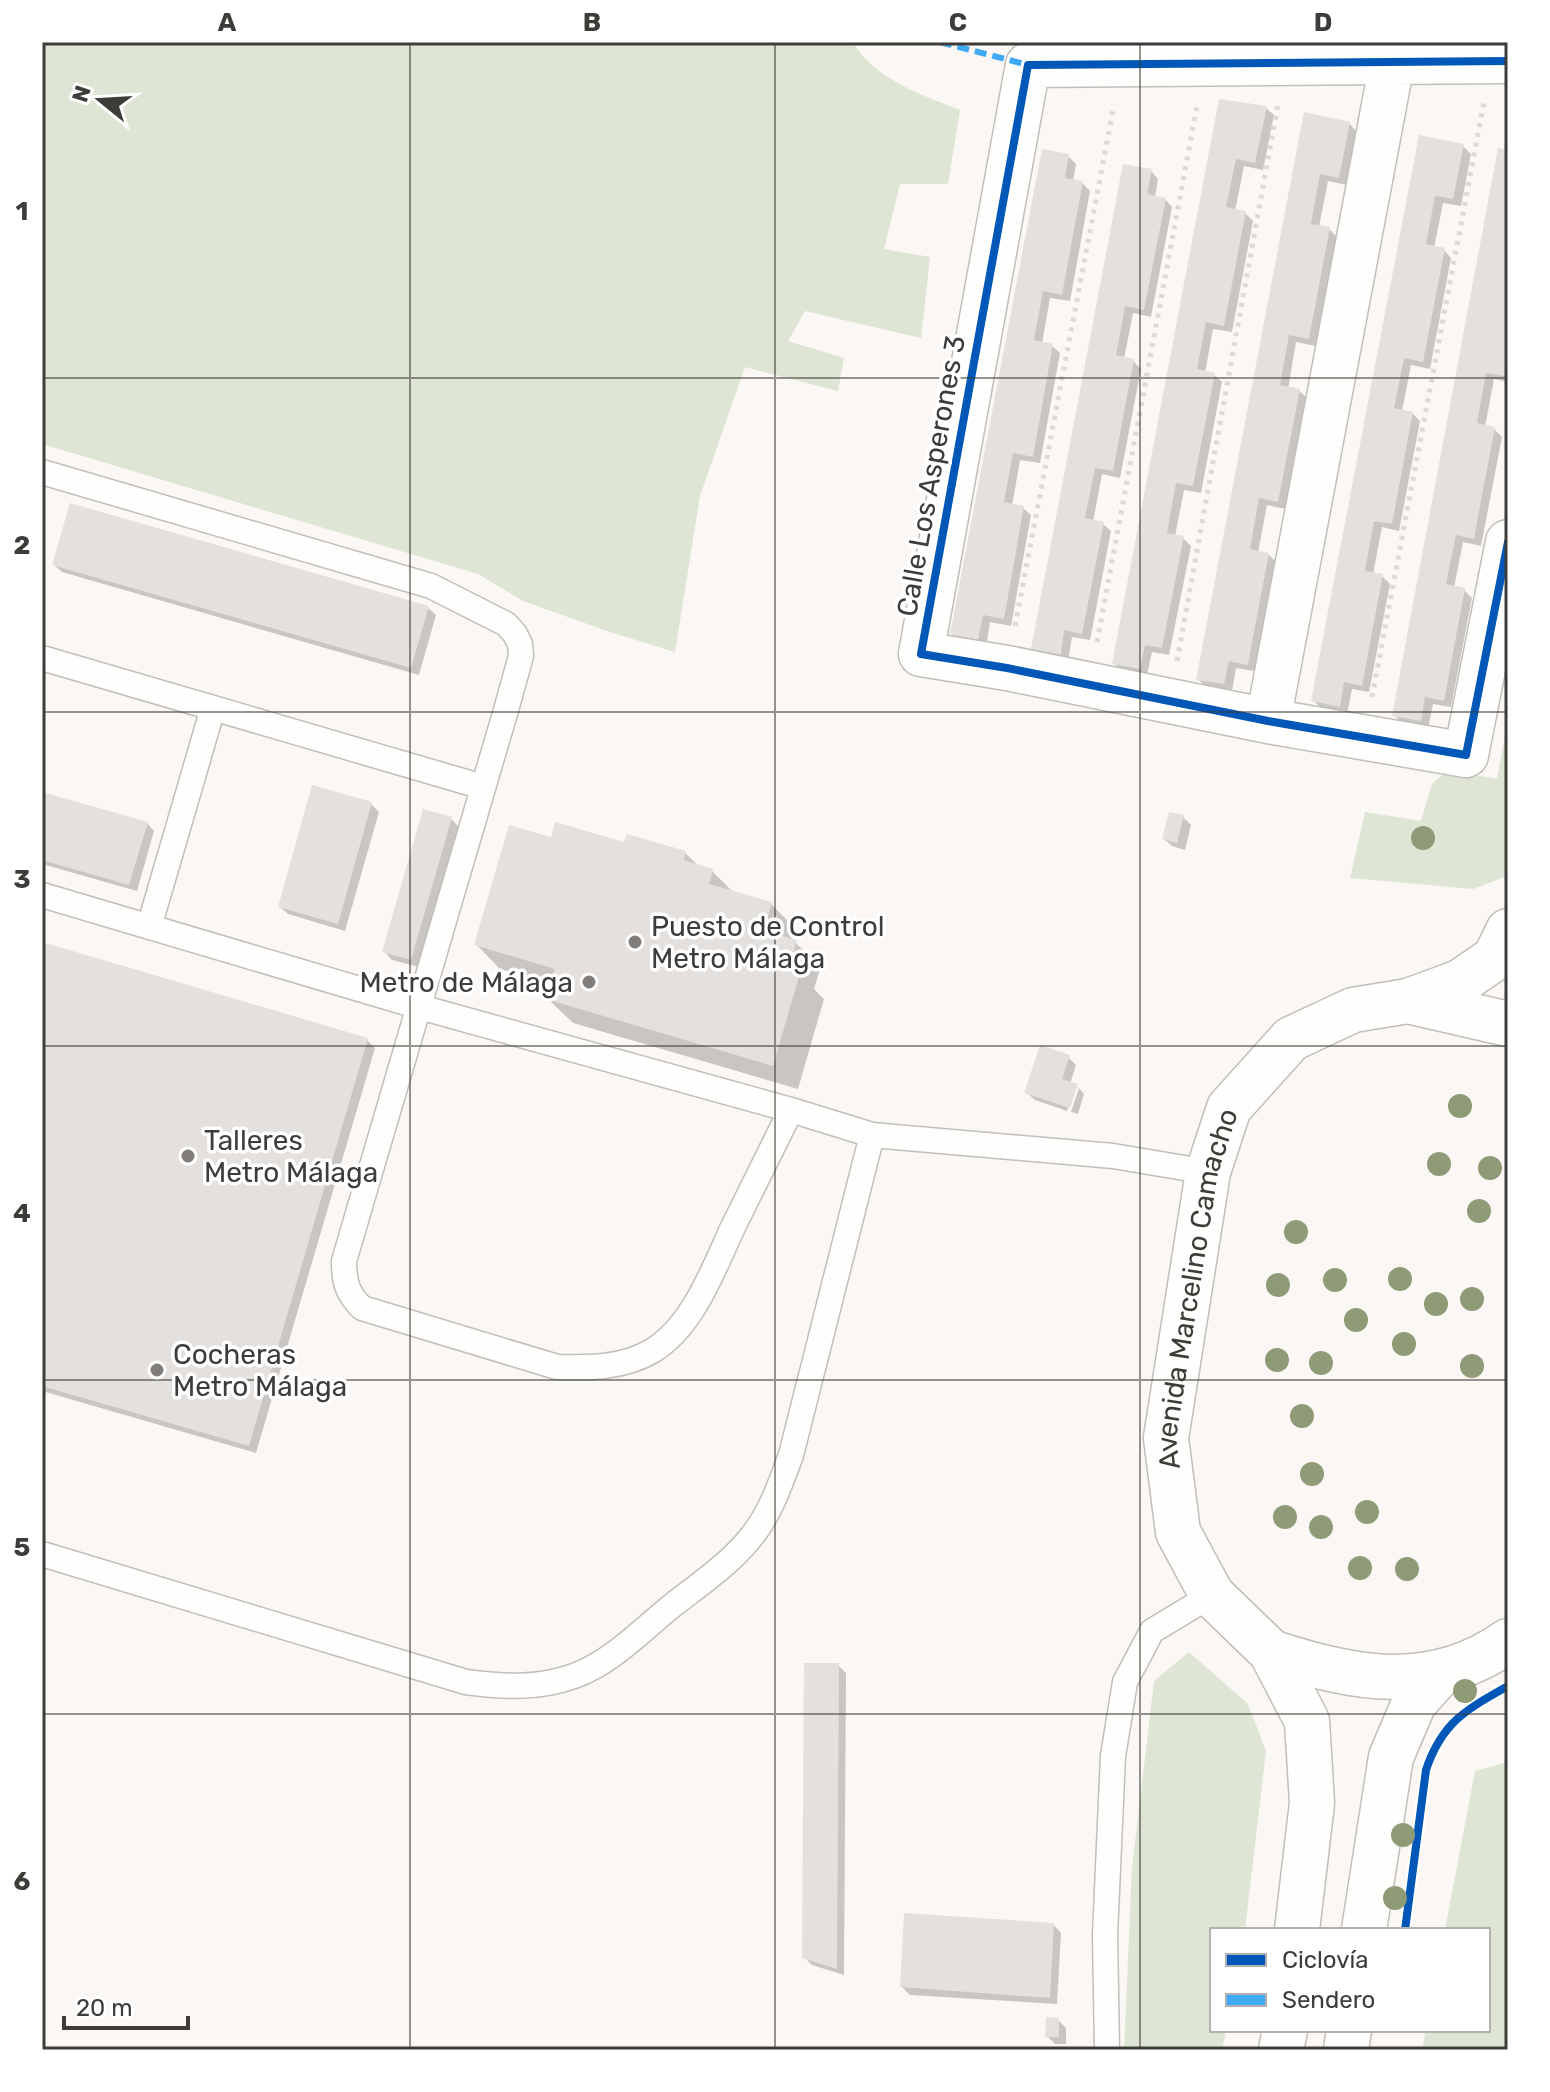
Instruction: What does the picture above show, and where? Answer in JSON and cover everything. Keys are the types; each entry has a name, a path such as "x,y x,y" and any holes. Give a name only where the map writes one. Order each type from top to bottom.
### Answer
{"street":[{"name":"Calle Los Asperones 3","path":"1500,61 1028,65 921,654 1007,668 1268,721 1466,755 1508,542"},
{"path":"1268,721 1392,63"},
{"name":"Avenida Marcelino Camacho","path":"1297,1928 1312,1803 1307,1721 1271,1652 1212,1595 1178,1532 1166,1438 1208,1172 1229,1108 1291,1039 1353,1010 1408,1001 1460,982 1495,958 1508,931"},
{"name":"Avenida Marcelino Camacho","path":"1408,1001 1508,1024"},
{"name":"Avenida Marcelino Camacho","path":"1271,1652 1326,1670 1382,1677 1441,1673 1488,1655 1508,1641"},
{"name":"Avenida Marcelino Camacho","path":"1364,1928 1391,1757 1414,1703 1441,1673"}],"lane":[{"path":"42,472 431,586 506,624 520,644 521,656 344,1261 344,1278 349,1296 362,1308 557,1367 589,1368 621,1364 653,1351 678,1328 698,1298 791,1110"},
{"path":"42,658 483,787"},
{"path":"149,927 213,708"},
{"path":"42,895 420,1007 872,1135 1113,1156 1208,1172"},
{"path":"42,1554 466,1682 506,1687 545,1684 577,1675 609,1657 733,1557 754,1533 777,1494 791,1455 872,1135"},
{"path":"1107,2050 1105,1935 1112,1771 1125,1682 1152,1631 1212,1595"}],"path":[{"path":"1364,737 1500,61"},
{"path":"1088,686 1205,64"},
{"path":"1169,702 1285,64"},
{"path":"1007,668 1121,65"}],"green space":[{"path":"42,42 852,42 886,76 960,110 948,184 900,184 884,249 930,257 921,338 805,311 788,341 844,358 838,391 745,367 700,496 675,652 523,601 478,574 42,444"},
{"path":"1508,720 1507,876 1473,889 1350,878 1365,812 1421,821 1432,784 1448,770 1497,779"},
{"path":"1189,1652 1248,1704 1266,1751 1245,1928 1210,1928 1210,2032 1226,2032 1222,2050 1124,2050 1132,1868 1154,1681"},
{"path":"1508,1762 1508,2050 1422,2050 1426,2032 1490,2032 1490,1928 1445,1928 1475,1771"}],"building":[{"path":"1219,99 1267,106 1255,163 1236,159 1226,207 1246,211 1224,326 1206,322 1197,369 1215,373 1193,486 1176,483 1167,533 1184,536 1162,648 1145,645 1140,669 1112,664"},
{"path":"1304,112 1350,122 1339,178 1320,174 1311,224 1330,227 1309,339 1289,335 1280,385 1300,389 1278,502 1259,498 1250,549 1269,553 1248,665 1229,661 1224,684 1196,680"},
{"path":"1419,135 1464,144 1453,199 1435,196 1426,244 1445,248 1423,362 1404,358 1394,408 1413,412 1392,524 1374,521 1365,571 1383,574 1362,686 1344,682 1340,707 1311,701"},
{"path":"1498,148 1508,150 1508,354 1504,376 1486,373 1477,423 1495,427 1474,539 1456,535 1446,584 1465,588 1444,701 1425,697 1421,721 1392,716"},
{"path":"1042,149 1069,154 1065,178 1083,181 1062,295 1043,291 1034,340 1053,344 1033,457 1013,453 1004,502 1024,506 1004,619 983,615 978,640 950,634"},
{"path":"1123,164 1152,169 1147,194 1166,198 1144,310 1125,306 1116,355 1134,359 1113,471 1095,468 1085,518 1104,522 1082,634 1064,630 1061,655 1031,649"},
{"path":"70,503 429,606 411,668 52,565"},
{"path":"312,785 372,802 338,924 278,907"},
{"path":"42,792 148,822 129,885 42,860"},
{"path":"423,809 452,817 411,960 382,952"},
{"path":"1169,812 1184,815 1177,843 1162,839"},
{"name":"Puesto de Control Metro Málaga","path":"555,822 624,842 627,834 686,851 684,860 713,869 709,884 772,902 764,930 797,940 788,970 800,973 773,1066 546,999 555,969 474,945 509,825 551,837"},
{"name":"Talleres Metro Málaga","path":"42,942 368,1038 249,1446 42,1386"},
{"path":"1040,1045 1070,1055 1062,1079 1078,1084 1070,1108 1024,1093"},
{"path":"804,1663 839,1663 837,1969 802,1958"},
{"path":"904,1913 1054,1923 1050,1998 900,1987"},
{"path":"1046,2017 1059,2018 1059,2037 1045,2037"}],"marked path":[{"path":"940,42 1028,65"}],"cycle path":[{"path":"1508,61 1028,65 921,654 1007,668 1268,721 1466,755 1508,542"},
{"path":"1405,1928 1426,1770 1432,1754 1448,1728 1468,1710 1508,1686"}],"place":[{"name":"Puesto de Control Metro Málaga","path":"635,942"},
{"name":"Metro de Málaga","path":"589,982"},
{"name":"Talleres Metro Málaga","path":"188,1156"},
{"name":"Cocheras Metro Málaga","path":"157,1370"}]}
